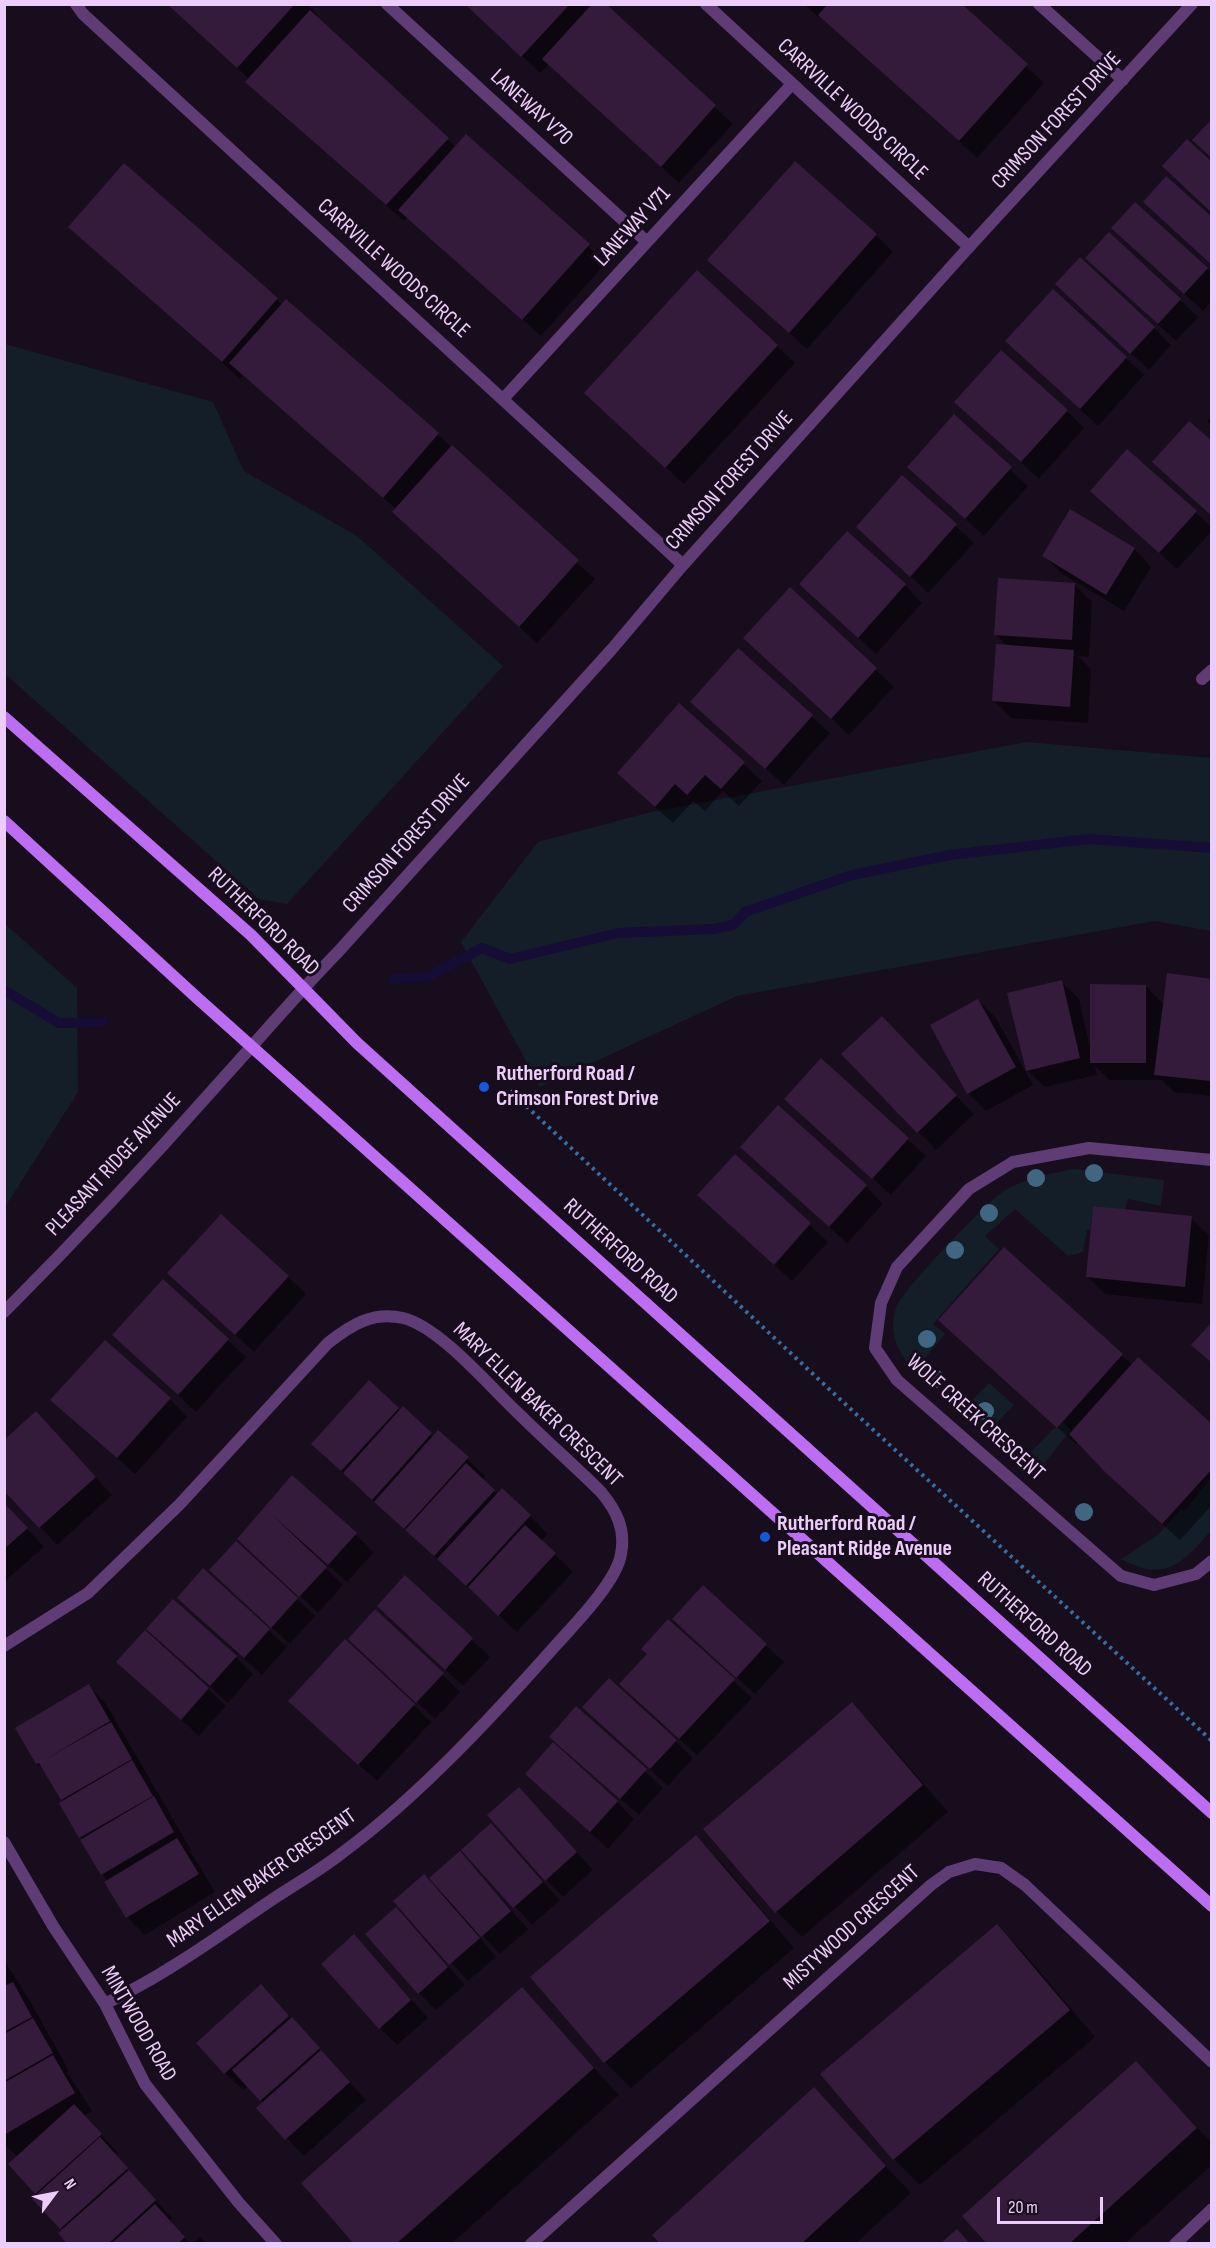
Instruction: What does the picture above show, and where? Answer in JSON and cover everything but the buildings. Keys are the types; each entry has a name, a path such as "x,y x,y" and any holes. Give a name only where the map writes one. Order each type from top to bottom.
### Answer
{"main road":[{"name":"RUTHERFORD ROAD","path":"4,717 251,935 357,1043 1212,1813"},
{"path":"4,821 1212,1906"}],"street":[{"name":"CARRVILLE WOODS CIRCLE","path":"76,4 83,14 504,398 683,565"},
{"name":"LANEWAY V70","path":"387,4 647,242"},
{"name":"CARRVILLE WOODS CIRCLE","path":"706,4 969,247"},
{"path":"1039,4 1123,80"},
{"name":"CRIMSON FOREST DRIVE","path":"252,1046 302,988 338,952 597,666 683,565 969,247 1192,4"},
{"name":"LANEWAY V71","path":"504,398 792,84"},
{"path":"1202,680 1212,669"},
{"name":"PLEASANT RIDGE AVENUE","path":"4,1312 52,1264 252,1046"},
{"name":"WOLF CREEK CRESCENT","path":"1212,1160 1089,1148 1012,1162 969,1189 897,1267 881,1303 876,1348 897,1380 1121,1576 1154,1585 1196,1574 1212,1561"},
{"name":"MARY ELLEN BAKER CRESCENT","path":"4,1646 88,1593 180,1504 328,1342 353,1324 379,1316 405,1318 418,1324 451,1348 594,1485 612,1505 620,1521 621,1554 610,1579 546,1656 442,1766 341,1854 168,1970 105,2004"},
{"name":"MINTWOOD ROAD","path":"4,1842 53,1926 105,2004 145,2084 239,2203 276,2244"},
{"name":"MISTYWOOD CRESCENT","path":"531,2244 931,1885 949,1872 975,1864 1001,1868 1025,1885 1212,2062"},
{"path":"1174,2244 1212,2209"}],"path":[{"path":"510,1091 843,1402 1212,1741"}],"shaded area":[{"path":"5,344 213,402 244,471 357,536 503,666 287,904 259,899 5,674"},
{"path":"1027,742 1211,758 1211,931 1155,921 737,996 540,1087 461,942 538,842 651,812"},
{"path":"5,924 77,988 78,1092 5,1207"},
{"path":"1074,1169 1164,1180 1161,1206 1128,1199 1125,1210 1093,1206 1090,1230 1087,1230 1083,1252 1068,1256 1015,1209 985,1236 999,1249 933,1324 945,1334 915,1370 899,1349 893,1325 896,1308 912,1284 961,1230 1001,1193 1027,1180"},
{"path":"989,1383 1014,1405 986,1434 961,1412"},
{"path":"1063,1422 1071,1430 1033,1477 1015,1462 1023,1453 1031,1452"},
{"path":"1211,1477 1211,1531 1191,1552 1172,1566 1161,1569 1136,1566 1121,1559 1158,1535 1181,1509 1185,1511"}],"waterway":[{"path":"393,979 429,976 482,948 510,959 618,933 713,929 733,925 745,912 852,875 950,855 1089,839 1212,848"},
{"path":"4,990 59,1023 103,1022"}],"place":[{"name":"Rutherford Road / Crimson Forest Drive","path":"484,1087"},
{"name":"Rutherford Road / Pleasant Ridge Avenue","path":"765,1537"}]}
